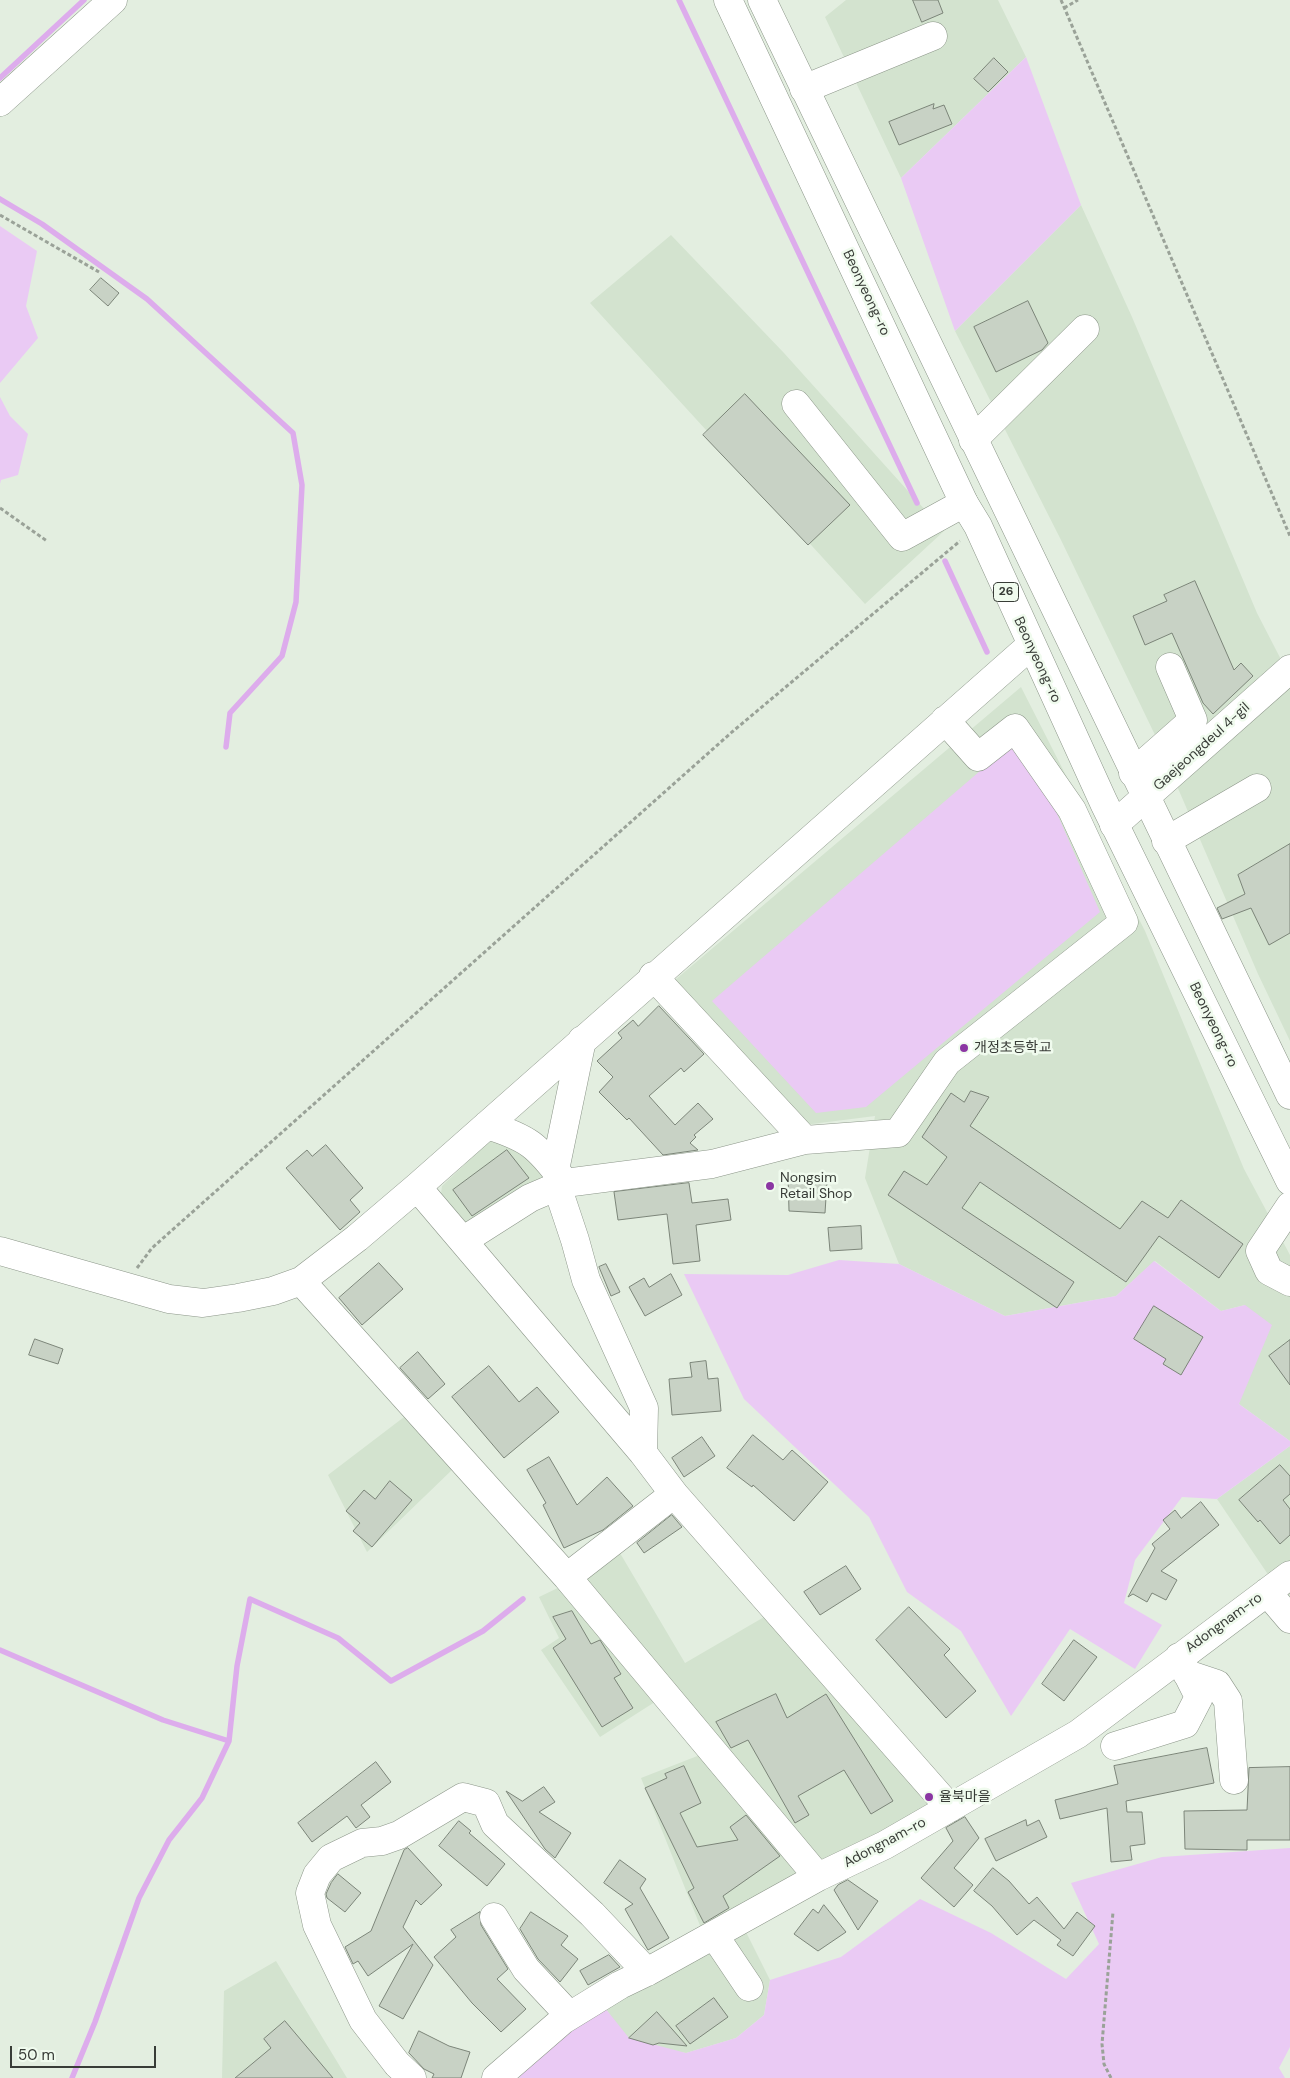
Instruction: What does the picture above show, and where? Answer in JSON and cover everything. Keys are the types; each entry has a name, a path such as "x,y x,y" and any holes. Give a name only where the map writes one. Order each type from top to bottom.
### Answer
{"street":[{"path":"0,102 114,0"},
{"name":"Beonyeong-ro","path":"728,0 971,515 1114,825 1290,1181"},
{"name":"26","path":"762,0 1145,799 1290,1095"},
{"path":"804,89 933,36"},
{"path":"973,440 1085,328"},
{"path":"796,404 902,537 971,515"},
{"path":"0,1251 169,1299 203,1303 273,1290 301,1281 357,1238 417,1187 653,976 1030,646"},
{"path":"1133,773 1193,720 1170,667"},
{"name":"Gaejeongdeul 4-gil","path":"1114,825 1290,669"},
{"path":"464,1240 559,1180 712,1164 805,1140 898,1133 947,1062 1124,922 1072,810 1015,728 978,757 945,720"},
{"path":"1166,841 1257,788"},
{"path":"653,976 805,1140"},
{"path":"559,1180 582,1040"},
{"path":"487,1125 516,1134 543,1153 559,1180 586,1280 644,1408 643,1453"},
{"path":"417,1187 464,1240 643,1453 674,1494 950,1808"},
{"path":"1290,1206 1260,1251 1269,1271 1290,1282"},
{"path":"301,1281 567,1577 818,1877"},
{"path":"567,1577 674,1494"},
{"name":"Adongnam-ro","path":"496,2078 569,2015 620,1985 647,1972 818,1877 885,1845 1078,1734 1183,1665 1267,1592 1290,1575"},
{"path":"1267,1592 1290,1619"},
{"path":"1115,1746 1185,1724 1199,1697 1183,1665"},
{"path":"1183,1665 1217,1684 1228,1701 1234,1780"},
{"path":"412,2078 397,2064 364,2020 317,1925 310,1893 317,1875 331,1858 362,1843 382,1841 399,1835 463,1797 486,1802 495,1824 592,1914 647,1972"},
{"path":"494,1917 526,1969 569,2015"},
{"path":"714,1935 749,1987"}],"path":[{"path":"1061,0 1290,536"},
{"path":"1064,8 1078,0"},
{"path":"0,214 99,272"},
{"path":"0,508 47,541"},
{"path":"124,1286 152,1248 732,732 971,515"},
{"path":"1111,2078 1104,2064 1102,2044 1113,1912"}],"shaded area":[{"path":"846,0 998,0 1026,57 901,178 825,17"},
{"path":"1026,57 1081,205 955,331 901,178"},
{"path":"1081,205 1132,317 1257,613 1290,677 1290,1041 1258,974 1155,735 1061,540 955,331"},
{"path":"0,226 37,251 26,306 38,338 0,383"},
{"path":"671,235 784,353 944,531 865,604 590,303"},
{"path":"0,397 10,416 28,434 18,475 1,480 0,484"},
{"name":"개정초등학교","path":"1021,687 1145,931 1244,1169 1290,1255 1290,1441 1239,1404 1245,1305 1221,1311 1155,1261 1116,1296 1005,1316 899,1264 865,1178 875,1116 804,1125 675,980"},
{"path":"1008,747 1028,747 1100,912 866,1107 816,1113 712,1001"},
{"path":"496,1135 519,1144 550,1180 466,1231 440,1201 442,1186"},
{"path":"839,1260 899,1264 1005,1316 1116,1296 1154,1261 1221,1311 1245,1305 1272,1325 1239,1404 1290,1441 1290,1446 1217,1499 1182,1497 1135,1560 1124,1603 1162,1625 1135,1669 1070,1629 1011,1716 961,1631 907,1592 869,1517 744,1399 684,1274 788,1275"},
{"path":"408,1414 454,1468 367,1552 328,1475"},
{"path":"1290,1446 1290,1607 1217,1499"},
{"path":"617,1548 685,1663 771,1613 945,1801 703,1933 641,1778 705,1753 658,1700 600,1737 541,1650 559,1638 539,1597 564,1585"},
{"path":"1290,1848 1290,2047 1279,2068 1285,2078 520,2078 514,2071 605,2008 629,2038 686,2053 736,2038 764,2015 770,1980 841,1957 920,1899 991,1933 1066,1979 1099,1944 1071,1883 1162,1857"},
{"path":"744,1928 770,1980 764,2015 736,2038 686,2053 631,2045 605,2008"},
{"path":"276,1961 347,2078 222,2078 224,1991"}],"building":[{"path":"913,0 938,0 943,13 922,22"},
{"path":"994,58 1008,72 988,92 974,79"},
{"path":"934,104 933,109 944,105 952,124 899,145 889,122"},
{"path":"101,278 119,293 108,306 90,290"},
{"path":"1028,301 1048,343 1042,350 996,372 974,327"},
{"path":"745,394 850,505 808,545 703,435"},
{"path":"1195,581 1234,670 1241,663 1253,676 1213,714 1203,703 1172,633 1145,645 1133,616 1167,601 1164,595"},
{"path":"1290,844 1290,933 1269,945 1251,908 1222,919 1217,908 1245,894 1238,875"},
{"path":"659,1006 704,1054 684,1072 681,1068 649,1096 675,1125 698,1103 713,1119 694,1135 696,1137 690,1143 698,1150 663,1155 629,1118 627,1120 599,1092 613,1077 597,1061 622,1038 618,1033 633,1020 638,1026"},
{"path":"971,1091 989,1097 970,1126 1120,1229 1142,1201 1168,1218 1181,1200 1243,1244 1219,1278 1159,1236 1126,1282 980,1182 962,1208 1074,1282 1057,1308 888,1195 904,1171 927,1185 947,1157 922,1137 951,1093 964,1102"},
{"path":"326,1145 363,1188 350,1200 360,1212 340,1230 286,1168 307,1150 312,1156"},
{"path":"507,1150 529,1178 472,1216 453,1190"},
{"path":"818,1175 818,1181 827,1182 825,1213 789,1211 788,1176"},
{"path":"689,1183 692,1203 728,1199 731,1220 696,1225 700,1261 673,1264 667,1214 618,1220 614,1192"},
{"path":"861,1226 862,1249 830,1251 828,1228"},
{"path":"379,1263 403,1289 362,1325 339,1298"},
{"path":"606,1264 620,1292 611,1296 599,1267"},
{"path":"671,1274 682,1295 645,1316 629,1287 644,1278 649,1287"},
{"path":"1154,1306 1203,1337 1181,1375 1163,1364 1166,1359 1134,1339"},
{"path":"35,1339 63,1349 58,1364 29,1355"},
{"path":"1290,1340 1290,1385 1269,1356"},
{"path":"418,1352 445,1384 428,1399 400,1368"},
{"path":"706,1361 708,1379 718,1378 721,1411 672,1415 669,1379 692,1377 690,1363"},
{"path":"489,1366 519,1402 537,1387 559,1412 504,1458 452,1397"},
{"path":"753,1435 783,1460 792,1450 828,1482 794,1521 753,1485 752,1487 727,1468"},
{"path":"702,1437 715,1456 684,1477 672,1458"},
{"path":"549,1457 577,1505 607,1477 633,1506 603,1530 564,1548 543,1505 546,1503 527,1470"},
{"path":"1280,1465 1290,1476 1290,1494 1283,1500 1290,1509 1290,1535 1280,1544 1260,1520 1258,1522 1239,1500"},
{"path":"390,1481 412,1500 372,1547 353,1531 360,1523 346,1511 364,1490 375,1499"},
{"path":"1201,1502 1219,1525 1161,1571 1177,1580 1166,1600 1152,1593 1147,1602 1133,1594 1128,1597 1155,1548 1152,1544 1170,1529 1163,1520 1175,1510 1181,1518"},
{"path":"672,1515 682,1527 644,1553 637,1543"},
{"path":"846,1566 861,1589 820,1615 804,1592"},
{"path":"909,1607 950,1649 944,1655 976,1691 946,1718 876,1640"},
{"path":"572,1611 591,1644 600,1640 621,1674 614,1678 633,1708 602,1727 553,1648 566,1639 553,1617"},
{"path":"1074,1640 1097,1657 1064,1701 1042,1684"},
{"path":"776,1694 787,1718 826,1694 893,1801 871,1814 844,1770 798,1796 809,1815 795,1823 748,1740 731,1748 716,1722"},
{"path":"1207,1748 1214,1783 1126,1801 1127,1812 1142,1812 1145,1844 1130,1846 1132,1860 1111,1862 1107,1808 1060,1819 1055,1800 1118,1784 1114,1766"},
{"path":"376,1762 391,1782 361,1805 370,1817 356,1828 347,1816 312,1842 298,1823"},
{"path":"684,1766 701,1803 680,1813 697,1847 738,1840 730,1827 746,1815 780,1856 723,1896 729,1908 704,1923 688,1892 694,1888 645,1788 667,1778 665,1774"},
{"path":"1290,1767 1290,1840 1247,1840 1247,1850 1185,1849 1184,1811 1247,1810 1249,1768"},
{"path":"544,1787 555,1802 539,1812 571,1833 555,1858 545,1849 506,1791 522,1801"},
{"path":"965,1817 979,1838 954,1868 973,1885 954,1907 921,1878 953,1841 946,1828"},
{"path":"1026,1820 1027,1826 1039,1820 1047,1837 996,1861 985,1839"},
{"path":"459,1821 471,1831 469,1833 505,1864 487,1886 439,1846"},
{"path":"408,1848 442,1885 421,1905 416,1900 403,1927 433,1965 403,2019 379,2006 413,1944 368,1976 358,1961 353,1964 345,1947 371,1931 404,1850"},
{"path":"620,1860 646,1879 640,1888 669,1938 648,1950 625,1909 633,1904 604,1883"},
{"path":"993,1868 1009,1881 1029,1904 1037,1897 1064,1929 1077,1912 1095,1926 1073,1956 1057,1945 1061,1940 1034,1920 1017,1935 992,1906 974,1891"},
{"path":"338,1874 361,1893 345,1912 327,1898 326,1894"},
{"path":"848,1880 878,1901 858,1930 834,1890 838,1885"},
{"path":"824,1905 846,1932 818,1951 794,1934 813,1909 818,1913"},
{"path":"480,1912 481,1925 508,1969 497,1979 526,2009 501,2032 472,2003 434,1957 456,1937 451,1930"},
{"path":"531,1912 568,1936 561,1945 578,1959 560,1982 538,1959 520,1929"},
{"path":"609,1955 620,1967 588,1985 580,1971"},
{"path":"714,1998 728,2017 690,2044 676,2026"},
{"path":"657,2012 687,2046 659,2043 653,2045 629,2038"},
{"path":"285,2021 333,2078 235,2078 271,2048 264,2039"},
{"path":"419,2031 449,2046 470,2052 461,2078 432,2078 434,2074 424,2069 409,2053"}],"waterway":[{"path":"0,78 84,0"},
{"path":"679,0 917,503"},
{"path":"0,199 42,224 147,299 293,433 302,485 296,602 282,656 230,713 226,747"},
{"path":"945,561 987,652"},
{"path":"72,2078 95,2022 139,1898 169,1840 202,1798 229,1741 237,1666 250,1599 338,1638 391,1681 483,1631 523,1599"},
{"path":"0,1650 163,1720 229,1741"}],"place":[{"name":"개정초등학교","path":"964,1048"},
{"name":"Nongsim Retail Shop","path":"770,1186"},
{"name":"율북마을","path":"929,1797"}]}
